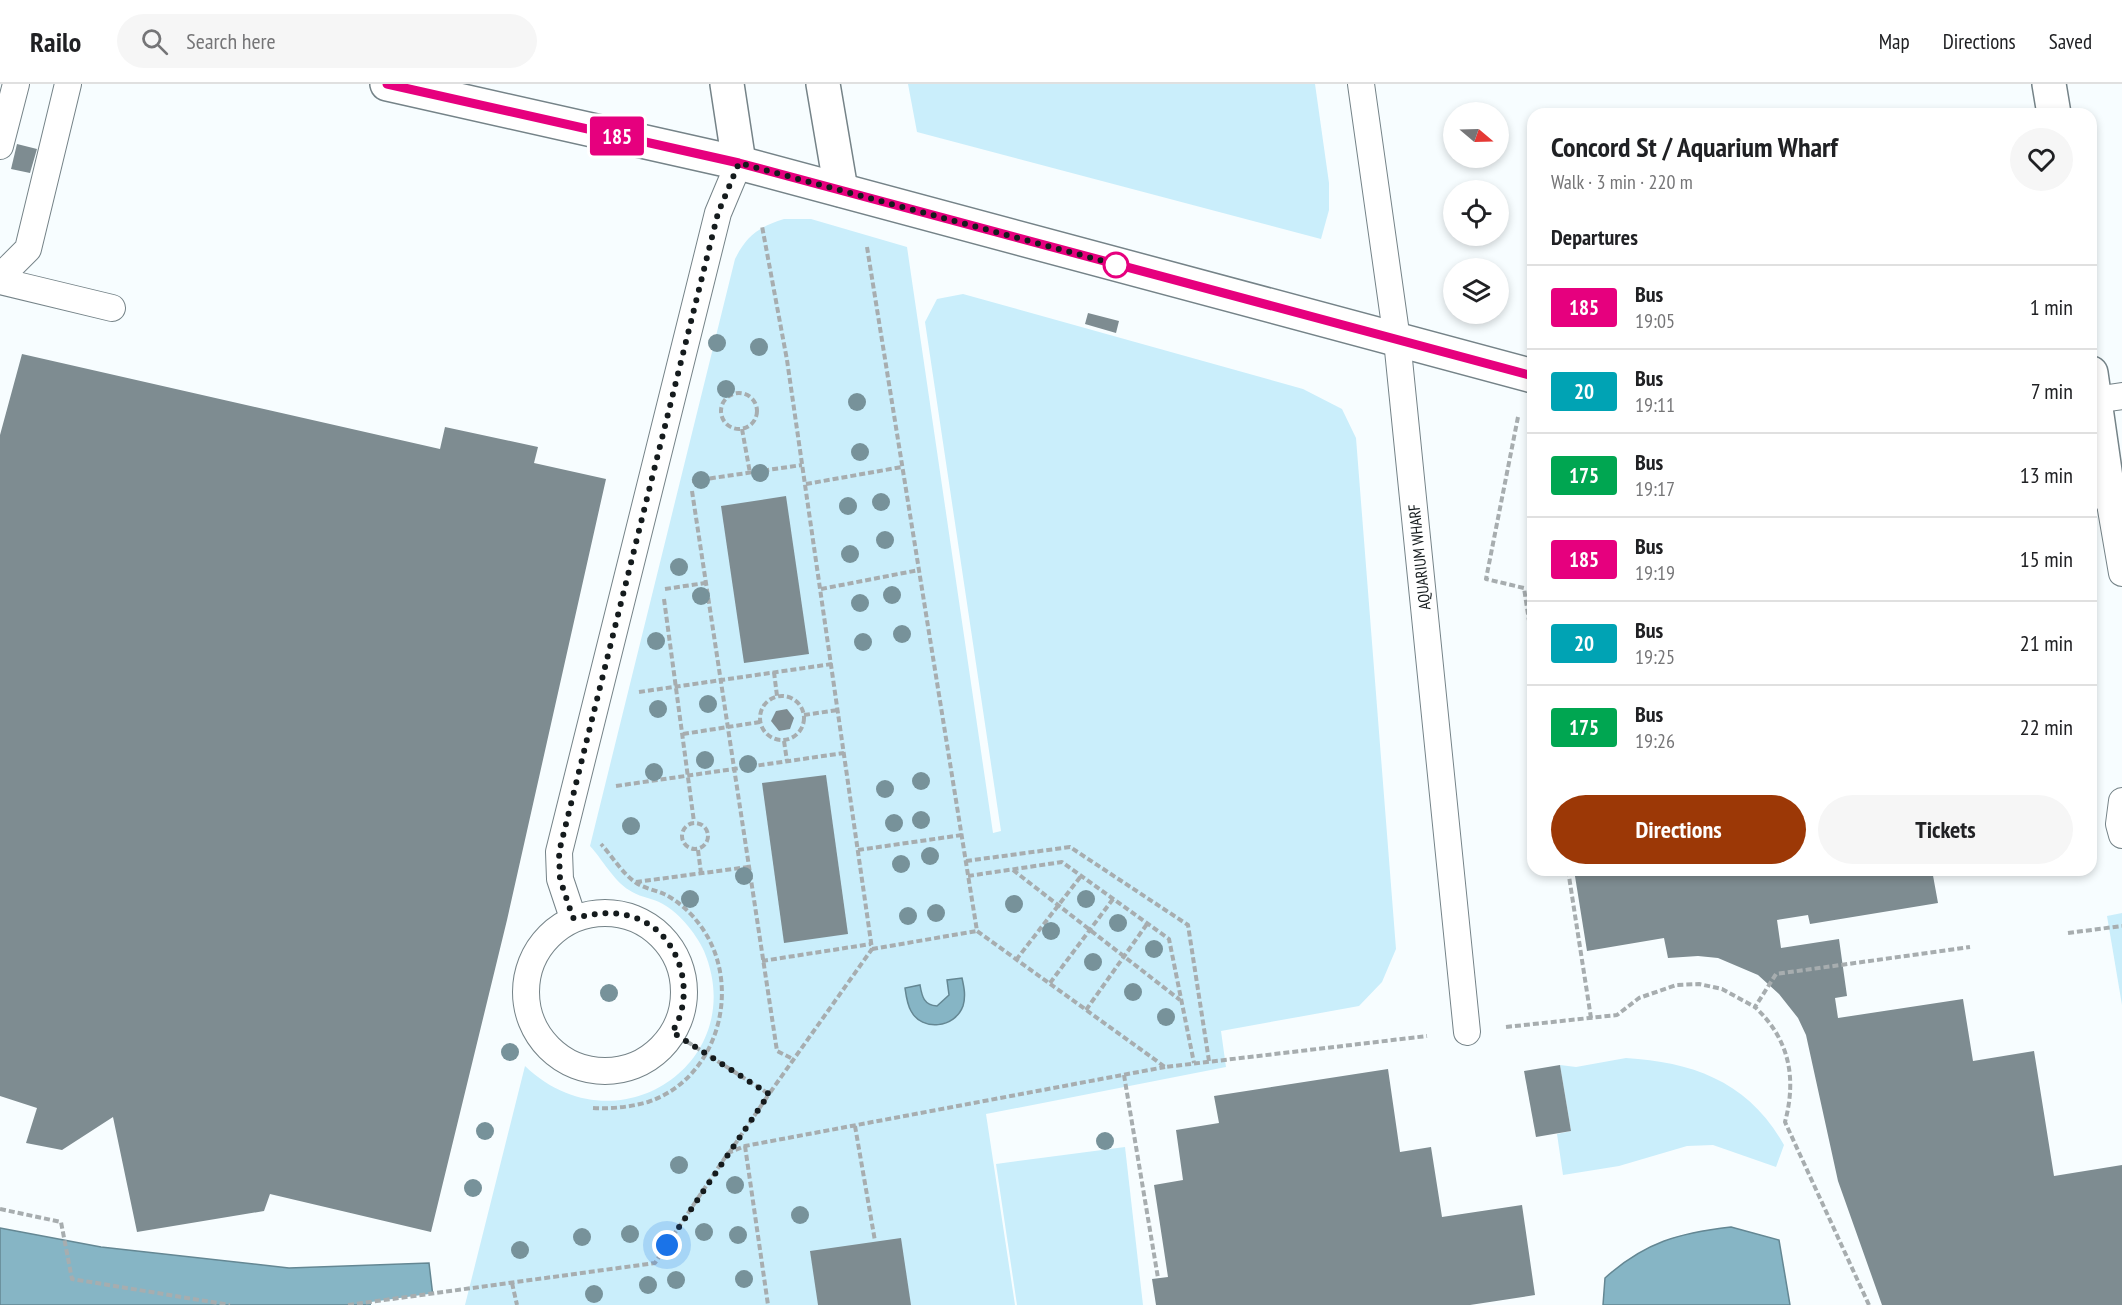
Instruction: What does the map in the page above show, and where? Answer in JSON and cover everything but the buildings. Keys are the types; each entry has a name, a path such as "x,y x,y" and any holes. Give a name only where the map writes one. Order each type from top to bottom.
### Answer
{"street":[{"path":"387,84 739,163 1527,374"},
{"path":"727,84 739,163"},
{"path":"823,84 841,190"},
{"path":"2049,84 2053,108"},
{"path":"2100,492 2103,390"}],"lane":[{"path":"0,146 16,84"},
{"path":"68,84 28,249 0,279 112,308"},
{"name":"AQUARIUM WHARF","path":"1361,84 1397,340 1467,1032"},
{"path":"573,918 560,879 559,852 718,213 739,163"},
{"path":"2100,492 2122,573"},
{"path":"2122,801 2119,825 2122,835"},
{"path":"604,911 634,917 661,934 679,960 685,991 679,1021 662,1048 637,1065 606,1072 576,1067 549,1049 532,1024 526,993 531,962 548,936 573,918 604,911"}],"path":[{"path":"348,1305 655,1263 728,1153 872,946 806,484 787,360 762,226"},
{"path":"867,247 977,931 1165,1067"},
{"path":"736,393 743,393 753,399 758,411 754,423 742,429 726,425 721,415 722,403 736,393"},
{"path":"1519,415 1486,579 1524,588 1527,608"},
{"path":"742,429 750,473"},
{"path":"684,482 802,465"},
{"path":"806,484 902,466"},
{"path":"690,481 777,1051 793,1059"},
{"path":"820,589 919,570"},
{"path":"694,822 677,687 661,590 705,583"},
{"path":"636,682 633,693 832,664"},
{"path":"774,672 777,696"},
{"path":"777,696 792,698 798,702 804,714 802,729 797,735 784,741 770,737 760,722 761,710 770,699 777,696"},
{"path":"804,714 838,710"},
{"path":"683,734 760,722"},
{"path":"784,741 787,761"},
{"path":"614,775 611,787 844,753"},
{"path":"694,822 703,825 708,832 706,845 698,850 690,849 682,838 686,826 694,822"},
{"path":"858,850 962,836"},
{"path":"593,1108 613,1109 648,1101 671,1090 692,1072 706,1054 714,1039 722,1010 722,979 713,947 696,919 667,895 635,882 597,840"},
{"path":"966,861 1070,847 1188,924 1209,1061"},
{"path":"698,850 701,873"},
{"path":"968,876 1062,862 1168,939 1194,1063"},
{"path":"635,882 748,867"},
{"path":"1012,869 1181,1000"},
{"path":"1016,960 1081,876"},
{"path":"1569,876 1591,1018"},
{"path":"1050,983 1113,899"},
{"path":"1086,1010 1148,924"},
{"path":"2068,933 2122,926"},
{"path":"762,961 977,931"},
{"path":"1755,1007 1776,974 1970,947"},
{"path":"728,1153 745,1146 1165,1067 1617,1015 1639,998 1676,985 1699,984 1722,989 1755,1007 1780,1037 1791,1072 1791,1099 1785,1122 1869,1305"},
{"path":"672,1032 769,1094"},
{"path":"1124,1075 1158,1278"},
{"path":"855,1126 875,1241"},
{"path":"745,1146 768,1305"},
{"path":"0,1209 62,1222 72,1279 230,1305"},
{"path":"512,1282 517,1305"}],"shaded area":[{"path":"908,84 1315,84 1329,183 1329,210 1321,239 917,132"},
{"path":"784,219 811,219 907,247 993,833 1001,831 925,322 937,299 963,294 1303,389 1342,409 1356,438 1396,949 1382,982 1359,1006 1221,1031 1226,1067 986,1114 1015,1305 465,1305 525,1066 561,1091 598,1100 634,1097 666,1083 692,1060 709,1028 714,992 704,951 696,937 679,916 666,906 636,894 624,886 613,876 590,846 735,259 744,244 755,233 767,225"},
{"path":"2122,913 2122,1005 2107,916"},
{"path":"962,978 964,1002 953,1019 938,1025 916,1018 911,1011 905,988 920,985 924,1000 937,1006 949,995 947,980"},
{"path":"1626,1058 1674,1064 1717,1079 1736,1091 1754,1105 1770,1123 1784,1145 1776,1167 1713,1145 1687,1146 1619,1166 1563,1175 1557,1134 1571,1131 1560,1065 1576,1067"},
{"path":"1125,1147 1143,1305 1017,1305 996,1164"},
{"path":"1731,1227 1779,1240 1790,1305 1603,1305 1605,1278 1634,1256 1679,1236"},
{"path":"0,1228 101,1247 289,1268 429,1263 434,1305 0,1305"}],"pier":[{"path":"436,1293 437,1305 371,1305 371,1302"}],"bus line":[{"name":"185","path":"387,84 739,163 1527,374"}],"route":[{"path":"667,1245 769,1094 672,1032 679,1021 685,991 679,960 661,934 634,917 604,911 573,918 560,879 559,852 718,213 739,163 1122,266 1116,265"}]}
